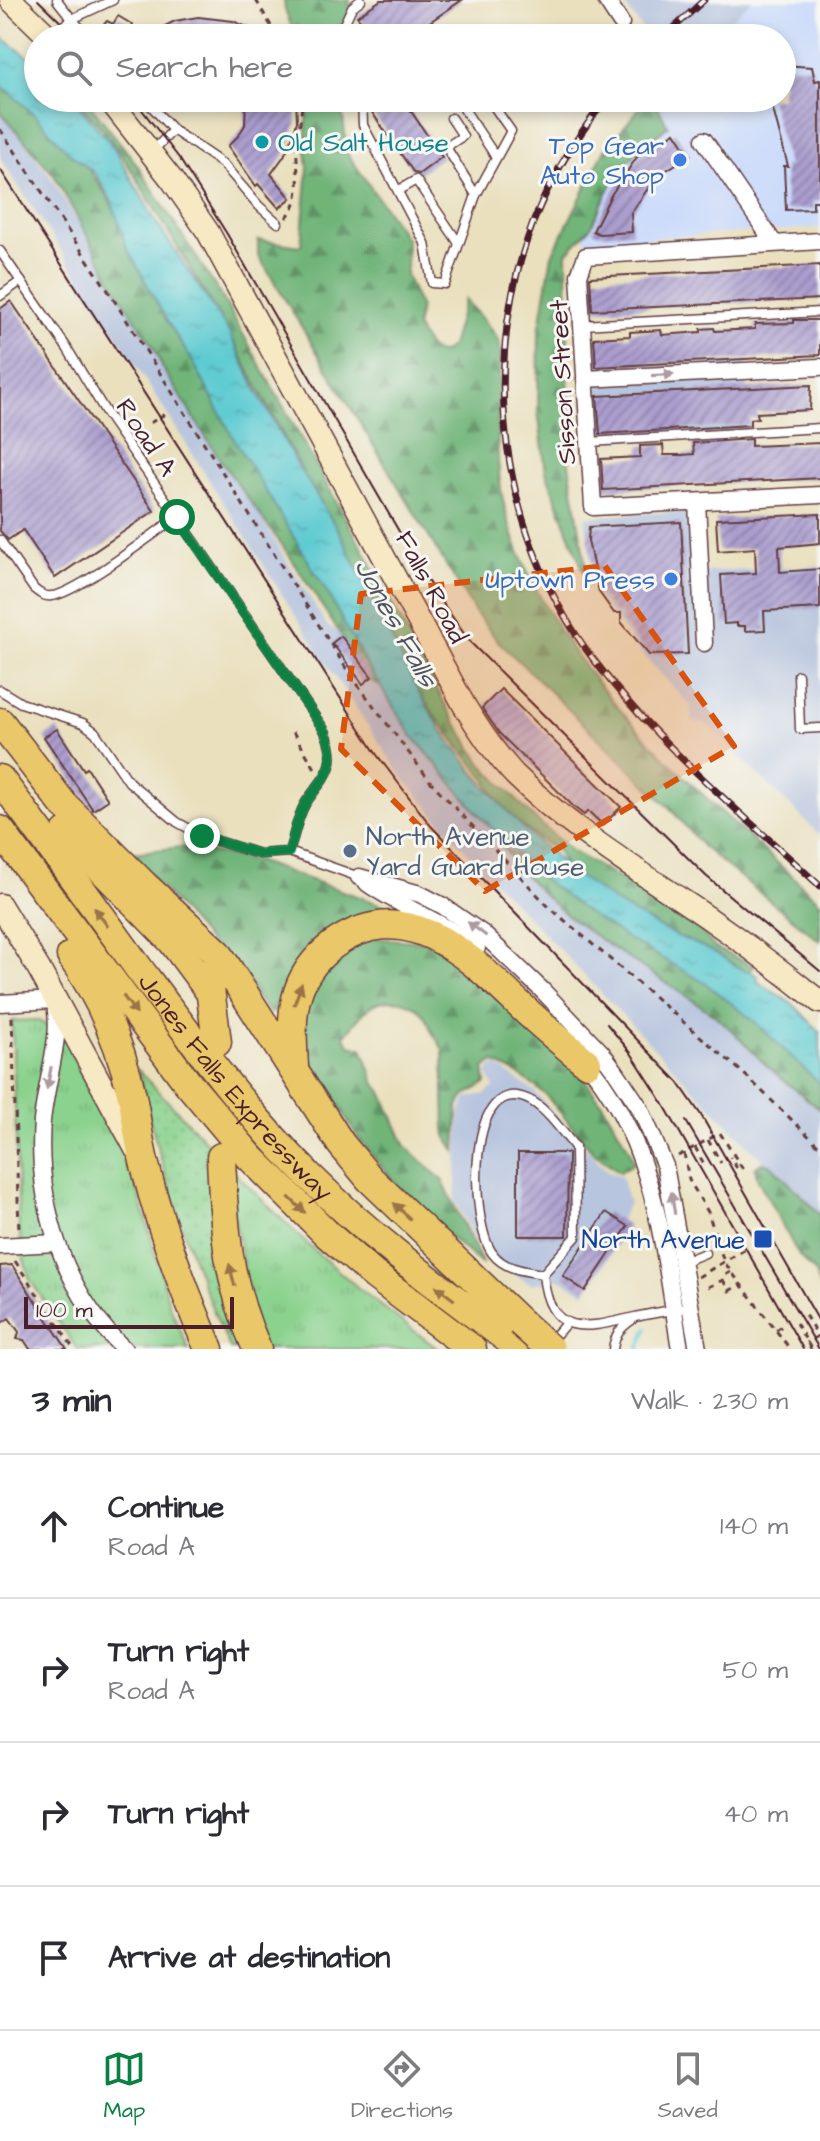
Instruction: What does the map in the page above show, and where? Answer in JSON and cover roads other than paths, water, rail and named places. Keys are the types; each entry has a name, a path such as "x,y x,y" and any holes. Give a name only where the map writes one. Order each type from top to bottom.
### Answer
{"highway":[{"path":"0,722 130,885 210,992"},
{"path":"0,753 38,802 130,885 218,953 341,1144 370,1179 516,1337 550,1349"},
{"name":"Jones Falls Expressway","path":"0,779 187,1033 249,1111 308,1175 390,1250 516,1337"},
{"name":"Jones Falls Expressway","path":"0,830 187,1082 250,1157 339,1244 472,1349"},
{"path":"0,849 91,985 109,1021 132,1097 145,1168 190,1306 209,1349"},
{"path":"294,1071 292,1012 295,997 311,966 335,944 355,933 392,927 423,931 467,956 587,1063"},
{"path":"193,931 204,956 217,1042"},
{"path":"221,1157 222,1216 230,1273 257,1349"}],"main road":[{"path":"11,0 36,24"},
{"name":"Falls Road","path":"119,112 208,232 483,737 513,773 568,821 767,959 820,1002"},
{"path":"0,905 39,969 145,1168"}],"street":[{"path":"606,0 621,23"},
{"path":"704,140 774,243 820,241"},
{"name":"Sisson Street","path":"697,502 593,507 579,275 586,256 774,243"},
{"path":"585,379 820,367"},
{"path":"704,643 697,502 820,495"},
{"path":"359,877 383,894 435,920 483,953 531,999 587,1063 625,1117 647,1171 682,1308 698,1349"},
{"path":"359,877 420,894 482,933 602,1053 628,1090 658,1147 671,1188 683,1262 680,1349"},
{"path":"6,1003 55,1000 57,1033 43,1120 43,1181 56,1243 93,1314 124,1349"},
{"path":"0,1246 17,1253 56,1243"}],"lane":[{"path":"57,0 76,24"},
{"path":"66,24 113,0"},
{"path":"344,24 352,7 361,0"},
{"path":"157,112 173,130 223,164 278,223"},
{"path":"363,112 363,125 425,243 432,283 445,284 476,195 511,131 498,112"},
{"path":"466,112 496,157"},
{"path":"451,118 463,136 446,147 476,195"},
{"path":"151,152 173,130"},
{"path":"399,190 416,180 458,242"},
{"name":"Road A","path":"0,251 177,517 325,731 331,745 330,771 304,806 289,852"},
{"path":"0,296 21,281"},
{"path":"582,325 820,312"},
{"path":"589,442 820,428"},
{"path":"0,540 34,589 42,595 52,596 73,589 177,517"},
{"path":"798,675 800,729 820,728"},
{"path":"0,690 21,703 83,723 95,732 129,782 177,822 202,836 259,854 289,852 359,877"},
{"path":"520,1098 534,1103 575,1147 576,1237 543,1274 516,1269 500,1262 482,1235 479,1213 481,1131 495,1104 506,1099 520,1098"},
{"path":"683,1262 705,1253"},
{"path":"543,1274 549,1303 567,1322 593,1327 682,1308"},
{"path":"613,1349 615,1336 622,1326 636,1317"},
{"path":"544,1349 567,1322"}],"water":[{"name":"Jones Falls","path":"0,36 24,54 24,105 0,84"},
{"name":"Jones Falls","path":"32,112 84,112 113,146 156,222 229,332 296,462 341,535 416,687 442,730 477,776 524,829 574,873 619,905 758,976 757,981 795,1006 820,1032 820,1084 754,1021 705,983 586,912 535,873 482,818 411,734 363,659 327,592 167,321 126,246 112,202 95,173 70,154"}],"waterway":[{"path":"639,1349 647,1328"}],"tram line":[{"path":"38,0 63,24"},
{"path":"144,112 179,158 227,234 430,585 470,642 706,876 820,971"},
{"path":"0,169 377,755 431,826 678,1082 701,1115 820,1323"},
{"path":"607,1024 631,1053 663,1103 803,1349"},
{"path":"686,1121 819,1349"}],"railway":[{"path":"678,24 704,0"},
{"path":"597,112 571,148 542,202 527,240 512,295 505,351 504,407 510,464 523,519 542,572 569,623 625,699 678,755 820,886"}],"place":[{"name":"Old Salt House","path":"262,142"},
{"name":"Top Gear Auto Shop","path":"680,160"},
{"name":"Uptown Press","path":"671,579"},
{"name":"North Avenue Yard Guard House","path":"350,851"},
{"name":"North Avenue","path":"763,1239"}]}
